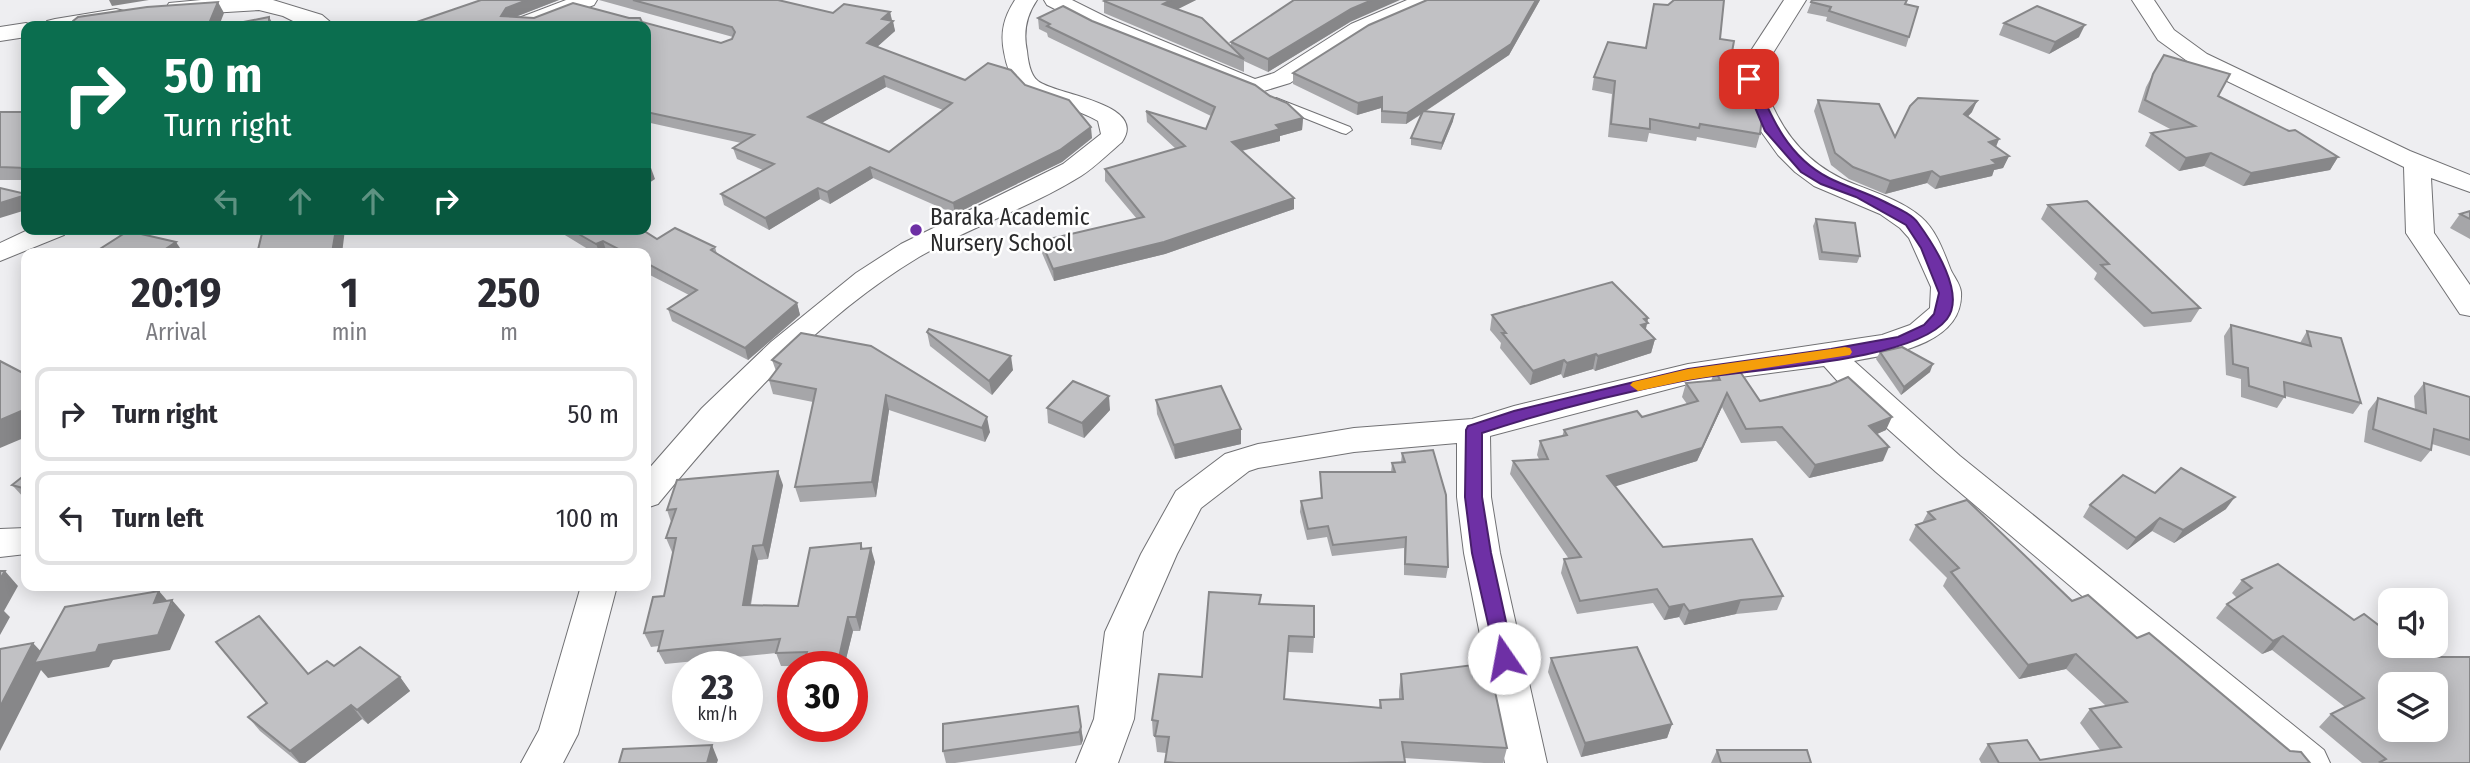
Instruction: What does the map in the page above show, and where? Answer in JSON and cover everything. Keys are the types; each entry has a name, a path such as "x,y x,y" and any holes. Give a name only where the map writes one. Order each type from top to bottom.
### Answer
{"street":[{"path":"651,489 713,416 782,349 866,279 911,250 1072,170 1113,137 1113,120 1104,112 1043,95 1028,86 1022,76 1012,32 1019,9 1026,0"},
{"path":"1055,0 1102,24 1183,55 1254,87 1282,78 1359,29 1425,0"},
{"path":"1097,763 1114,719 1124,632 1159,554 1188,500 1237,462 1354,440 1474,430 1514,417 1688,374 1831,355 1902,341 1930,328 1942,315 1947,293 1928,248 1911,223 1860,194 1806,170 1771,131 1749,79 1751,69 1795,0"},
{"path":"2143,0 2155,23 2202,64 2244,80 2364,141 2470,184"},
{"path":"83,21 146,10 259,3 316,21"},
{"path":"535,21 587,5"},
{"path":"0,34 21,31"},
{"path":"2417,164 2420,233 2470,307"},
{"path":"0,253 40,235"},
{"path":"1831,355 1861,387 1948,464 2309,763"},
{"path":"1474,430 1474,497 1482,553 1526,763"},
{"path":"0,543 21,541"},
{"path":"542,763 558,734 597,591"}],"lane":[{"path":"1254,87 1275,102 1346,130"}],"building":[{"path":"481,0 527,0 506,8 501,16 534,18 573,3 629,18 640,18 642,21 420,21"},
{"path":"633,0 778,0 833,13 844,4 890,12 882,19 893,21 867,43 965,80 988,63 1011,70 1025,85 1069,100 1091,127 1060,150 953,203 870,167 827,192 818,188 765,218 721,194 774,164 733,148 754,135 651,113 651,24 721,43 732,39 735,32 732,27","holes":["884,76 952,103 889,152 808,117"]},
{"path":"1171,0 1163,4 1202,18 1244,59 1104,1"},
{"path":"1294,0 1372,0 1351,9 1268,59 1231,42"},
{"path":"1427,0 1536,0 1511,44 1407,113 1382,111 1382,97 1358,103 1293,73 1369,25"},
{"path":"1674,0 1724,0 1720,39 1734,41 1725,90 1751,94 1762,118 1760,134 1700,124 1699,128 1650,119 1650,129 1611,124 1615,81 1594,77 1608,42 1646,48 1654,4 1668,5"},
{"path":"1907,0 1905,4 1918,7 1909,37 1829,11 1831,7 1811,2"},
{"path":"218,2 210,21 73,21 78,17 147,7"},
{"path":"1063,6 1092,21 1255,85 1270,96 1287,103 1303,118 1276,125 1280,129 1232,142 1294,198 1164,242 1053,269 1041,241 1144,217 1105,169 1185,146 1146,111 1206,129 1215,107 1047,26 1050,24 1038,18"},
{"path":"2037,6 2085,25 2055,42 2004,23"},
{"path":"269,17 269,21 249,21"},
{"path":"2164,55 2230,74 2218,96 2289,131 2295,130 2338,157 2251,173 2211,153 2186,158 2151,133 2195,126 2145,100 2153,74"},
{"path":"1918,98 1977,101 1964,114 1999,139 1989,142 2009,156 1992,160 1997,164 1940,177 1932,171 1890,181 1853,167 1835,153 1818,100 1879,104 1895,137 1910,106"},
{"path":"1423,111 1454,114 1442,143 1411,138"},
{"path":"0,112 21,112 21,168 0,167"},
{"path":"0,188 21,193 21,197 0,203"},
{"path":"2087,201 2200,308 2152,313 2101,265 2109,264 2048,205"},
{"path":"2470,211 2470,219 2460,214"},
{"path":"1816,219 1855,223 1860,256 1822,252"},
{"path":"675,228 715,247 711,250 797,303 745,348 668,309 697,290 651,266 651,248 616,248 603,241 596,244 580,235 651,235 657,239"},
{"path":"122,235 145,235 176,242 167,248 101,248"},
{"path":"262,235 335,235 333,248 258,248"},
{"path":"1612,282 1648,318 1644,319 1648,323 1641,325 1655,339 1598,356 1596,354 1567,363 1564,360 1533,371 1502,333 1506,333 1492,315"},
{"path":"2231,325 2311,346 2307,331 2341,338 2361,403 2284,382 2285,397 2249,386 2248,368 2233,364"},
{"path":"929,329 1011,356 989,381 927,332"},
{"path":"801,333 871,346 987,417 982,428 886,395 872,482 795,487 816,389 769,380 781,364 772,360"},
{"path":"1902,347 1933,364 1904,387 1880,352"},
{"path":"0,361 21,372 21,411 0,420"},
{"path":"1737,367 1760,401 1830,385 1848,377 1892,417 1869,426 1889,447 1815,465 1782,427 1746,429 1727,393 1702,448 1607,476 1663,547 1752,539 1783,596 1741,600 1689,611 1684,604 1669,607 1657,589 1580,601 1564,559 1581,557 1513,461 1548,459 1540,441 1567,435 1564,430 1637,411 1642,417 1698,401 1686,383 1720,380 1715,370"},
{"path":"1073,381 1109,396 1082,423 1047,408"},
{"path":"2424,383 2470,397 2470,440 2434,429 2431,450 2373,429 2378,398 2426,413"},
{"path":"1221,386 1241,429 1174,445 1156,400"},
{"path":"1433,450 1446,495 1448,567 1405,564 1406,537 1333,545 1328,526 1308,529 1301,501 1322,498 1320,472 1395,472 1392,463 1405,462 1402,453"},
{"path":"2181,468 2235,497 2183,530 2160,518 2136,538 2090,505 2123,475 2155,493"},
{"path":"778,471 763,545 753,546 743,605 798,606 810,548 861,543 861,549 871,548 856,617 848,617 840,651 776,653 780,639 658,651 663,631 644,633 653,597 664,596 676,538 666,538 676,509 667,510 677,480"},
{"path":"21,478 21,488 12,485"},
{"path":"1967,500 2072,601 2088,595 2137,638 2149,633 2290,751 2301,752 2310,763 1999,763 1988,744 2027,740 2040,760 2121,747 2090,709 2127,702 2076,654 2028,665 1951,572 1959,568 1916,525 1935,519 1928,512"},
{"path":"2278,564 2354,620 2364,614 2378,625 2378,658 2470,657 2470,763 2380,762 2386,759 2331,714 2364,698 2283,636 2273,641 2227,604 2252,588 2242,580"},
{"path":"159,591 154,603 172,600 158,635 99,645 96,652 34,663 65,607"},
{"path":"1209,592 1261,595 1259,604 1314,606 1314,637 1289,636 1284,699 1381,708 1380,700 1403,699 1401,674 1489,663 1507,748 1402,742 1405,762 1165,762 1169,737 1155,736 1158,721 1152,720 1159,674 1202,677"},
{"path":"259,616 308,674 327,661 334,666 360,647 400,677 357,710 351,705 290,751 248,717 267,703 216,642"},
{"path":"33,643 0,707 0,649"},
{"path":"1637,647 1672,724 1585,743 1551,658"},
{"path":"1078,706 1081,727 1079,732 943,751 943,724"},
{"path":"712,745 707,763 619,763 623,749"},
{"path":"1717,750 1807,750 1811,763 1721,763"}],"slow traffic":[{"path":"1638,385 1688,374 1845,352"}],"place":[{"name":"Baraka Academic Nursery School","path":"916,230"}],"route":[{"path":"1504,658 1482,553 1474,497 1474,430 1612,391 1688,374 1831,355 1902,341 1930,328 1942,315 1947,293 1928,248 1911,223 1860,194 1806,170 1771,131 1749,79"}]}
